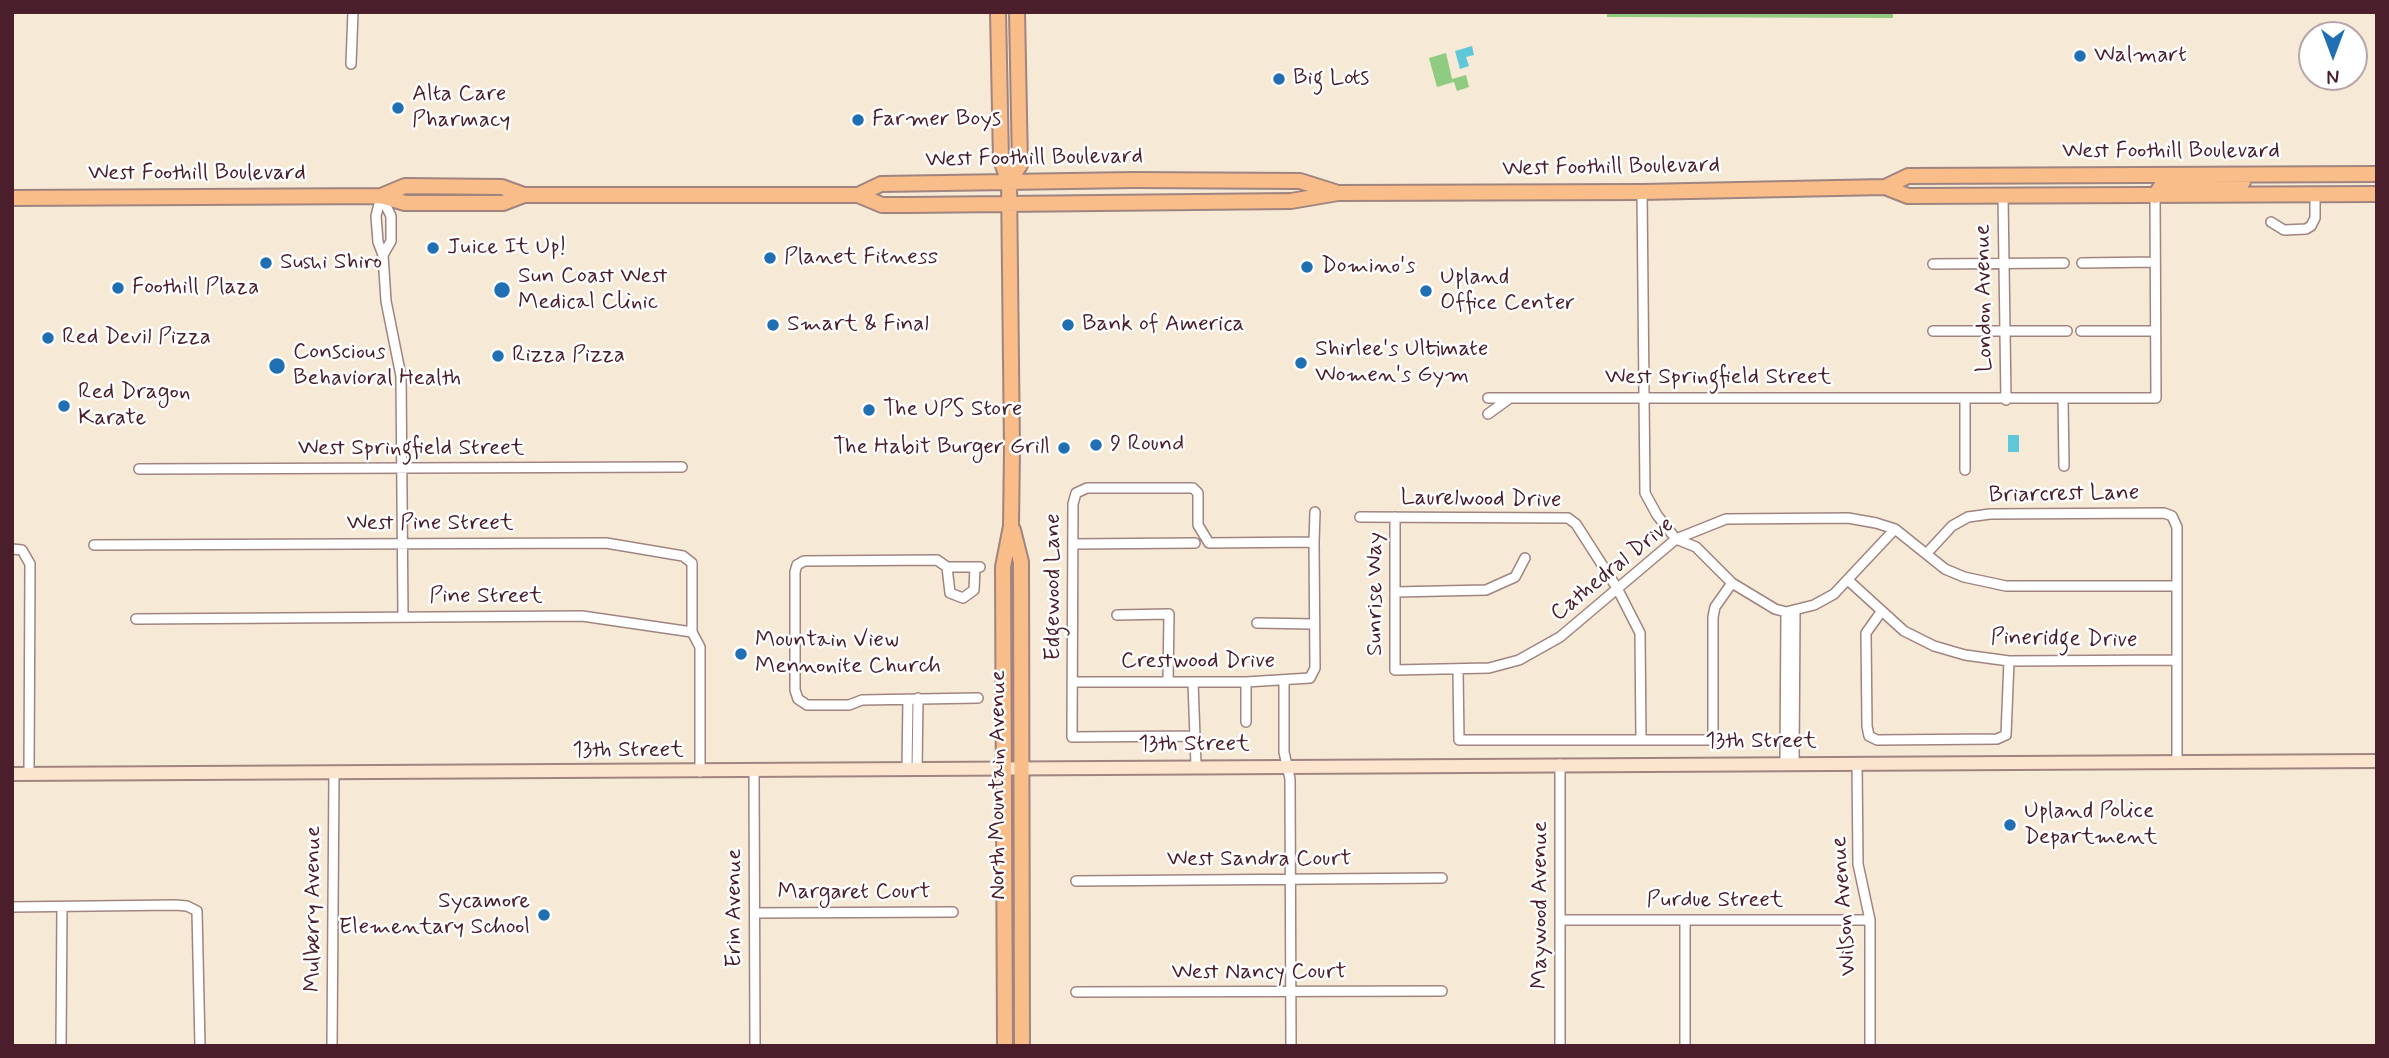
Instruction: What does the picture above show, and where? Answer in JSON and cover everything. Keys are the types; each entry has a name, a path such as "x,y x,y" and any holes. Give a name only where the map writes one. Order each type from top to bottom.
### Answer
{"main road":[{"name":"North Mountain Avenue","path":"998,12 1000,160 1009,182 1012,526 1003,567 1005,1046"},
{"name":"North Mountain Avenue","path":"1009,182 1020,165 1017,12"},
{"path":"2155,195 2161,187 2242,183 2264,174"},
{"name":"West Foothill Boulevard","path":"1885,187 1908,176 2377,174"},
{"path":"2083,196 2102,188 2151,185 2157,175"},
{"path":"1915,196 1928,189 1964,188 1973,185 1976,176"},
{"name":"West Foothill Boulevard","path":"858,195 881,184 1009,182 1300,181 1338,193"},
{"name":"West Foothill Boulevard","path":"12,198 381,196 405,204 503,203 524,195 858,195 882,205 1009,205 1291,201 1338,193 1643,192 1885,187 1915,196 2377,194"},
{"name":"North Mountain Avenue","path":"1012,526 1021,562 1022,1046"}],"street":[{"path":"351,64 353,12"},
{"path":"1643,192 1645,493 1676,539 1696,547 1732,583 1774,609 1790,611 1834,594 1895,529"},
{"path":"2081,331 2155,331 2155,195"},
{"path":"2271,222 2284,230 2311,226 2315,218 2315,195"},
{"path":"381,196 391,216 391,241 383,255"},
{"path":"381,196 376,216 378,242 383,255 386,301 401,376 403,616"},
{"name":"London Avenue","path":"2003,197 2006,400"},
{"path":"2082,262 2155,262"},
{"path":"1933,264 2064,263"},
{"path":"1933,331 2067,331"},
{"name":"West Springfield Street","path":"1488,398 2156,398 2155,331"},
{"path":"1488,414 1512,397"},
{"path":"1965,399 1965,470"},
{"path":"2063,400 2064,466"},
{"name":"West Springfield Street","path":"139,469 682,467"},
{"name":"Edgewood Lane","path":"1195,736 1072,737 1073,504 1076,493 1087,488 1193,488 1198,493 1198,525 1209,543 1314,542"},
{"path":"1257,623 1314,624 1315,512"},
{"name":"Briarcrest Lane","path":"1927,553 1952,526 1969,517 1990,514 2150,513 2172,516 2177,527 2176,586"},
{"name":"Laurelwood Drive","path":"1360,517 1568,518 1576,524 1640,633 1642,740"},
{"name":"Sunrise Way","path":"1395,517 1395,670"},
{"name":"Cathedral Drive","path":"1395,670 1489,668 1518,660 1542,649 1567,631 1676,539 1726,519 1848,518 1895,529 1945,569 1964,578 2006,586 2176,586"},
{"name":"West Pine Street","path":"94,545 606,543 683,556 692,563 692,632"},
{"path":"1073,544 1195,543"},
{"path":"17,549 30,564 29,774"},
{"path":"1395,592 1486,590 1515,577 1525,558"},
{"path":"947,567 950,593 963,598 974,590 978,567 947,567 937,560 804,561 797,565 794,572 795,690 798,699 807,705 849,705 862,700 978,698"},
{"name":"Pineridge Drive","path":"1849,581 1904,631 1934,646 1965,655 2009,661 2176,660"},
{"path":"1458,670 1459,740 1713,740 1713,617 1715,607 1732,583"},
{"path":"2176,586 2177,763"},
{"path":"1789,763 1790,611"},
{"path":"1881,612 1866,633 1867,726 1869,736 1877,740 1997,739 2006,735 2009,661"},
{"path":"1117,615 1169,614 1168,682"},
{"name":"Pine Street","path":"136,619 582,616 692,632"},
{"name":"Crestwood Drive","path":"1074,682 1246,682 1310,678 1315,668 1314,624"},
{"path":"692,632 700,647 700,772"},
{"path":"1284,681 1284,752 1290,779 1291,1046"},
{"path":"1194,682 1196,765"},
{"path":"1246,682 1246,722"},
{"path":"912,770 913,699"},
{"name":"13th Street","path":"12,774 700,772 1196,765 2377,761"},
{"name":"Wilson Avenue","path":"1857,763 1858,864 1870,920 1870,1046"},
{"name":"Maywood Avenue","path":"1560,764 1560,1046"},
{"name":"Erin Avenue","path":"754,771 755,1046"},
{"name":"Mulberry Avenue","path":"332,1046 334,772"},
{"name":"West Sandra Court","path":"1076,881 1442,878"},
{"path":"12,907 175,905 187,906 197,911 200,1046"},
{"path":"61,1046 62,907"},
{"name":"Margaret Court","path":"755,913 953,912"},
{"name":"Purdue Street","path":"1560,920 1870,920"},
{"path":"1685,920 1685,1046"},
{"name":"West Nancy Court","path":"1076,992 1441,991"}],"green space":[{"path":"1607,12 1893,12 1893,18 1607,17"},
{"path":"1446,53 1452,79 1466,75 1469,87 1457,91 1454,82 1437,87 1429,58"}],"water":[{"path":"1472,46 1474,55 1466,57 1469,66 1460,69 1455,51"},
{"path":"2008,435 2019,435 2019,452 2008,452"}],"place":[{"name":"Walmart","path":"2080,56"},
{"name":"Big Lots","path":"1279,79"},
{"name":"Alta Care Pharmacy","path":"398,108"},
{"name":"Farmer Boys","path":"858,120"},
{"name":"Juice It Up!","path":"433,248"},
{"name":"Planet Fitness","path":"770,258"},
{"name":"Sushi Shiro","path":"266,263"},
{"name":"Domino's","path":"1307,267"},
{"name":"Foothill Plaza","path":"118,288"},
{"name":"Sun Coast West Medical Clinic","path":"502,290"},
{"name":"Upland Office Center","path":"1426,291"},
{"name":"Smart & Final","path":"773,325"},
{"name":"Bank of America","path":"1068,325"},
{"name":"Red Devil Pizza","path":"48,338"},
{"name":"Rizza Pizza","path":"498,356"},
{"name":"Shirlee's Ultimate Women's Gym","path":"1301,363"},
{"name":"Conscious Behavioral Health","path":"277,366"},
{"name":"Red Dragon Karate","path":"64,406"},
{"name":"The UPS Store","path":"869,410"},
{"name":"9 Round","path":"1096,445"},
{"name":"The Habit Burger Grill","path":"1064,448"},
{"name":"Mountain View Mennonite Church","path":"741,654"},
{"name":"Upland Police Department","path":"2010,825"},
{"name":"Sycamore Elementary School","path":"544,915"}]}
